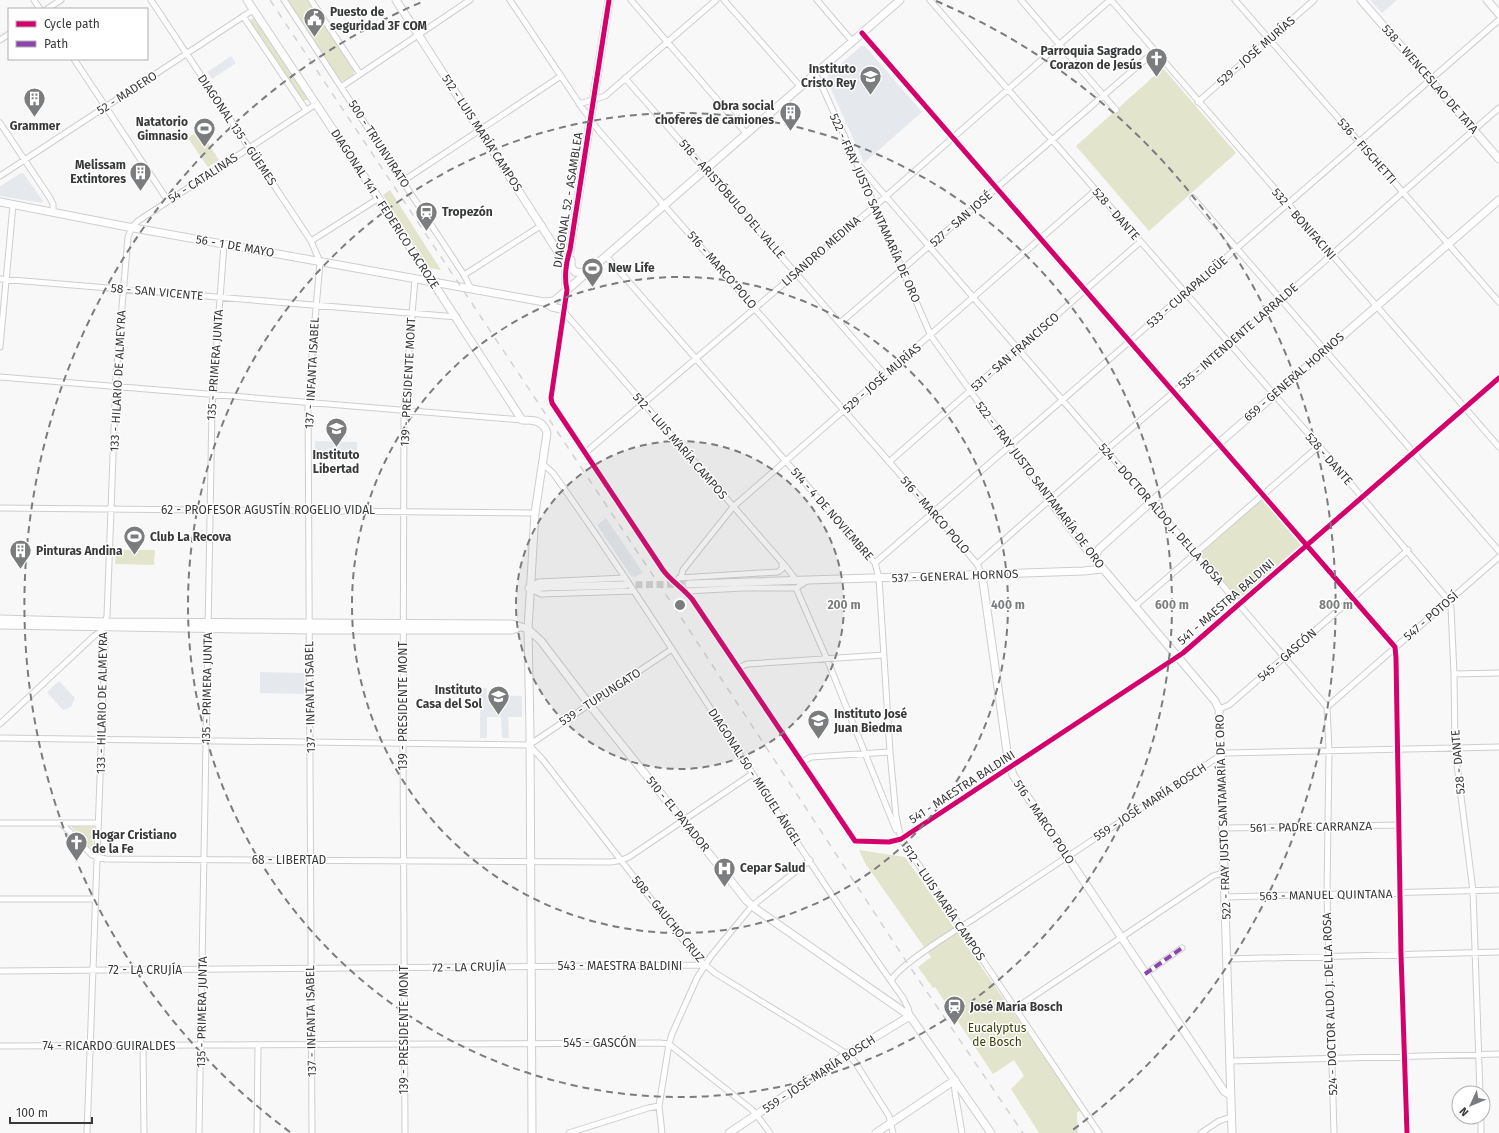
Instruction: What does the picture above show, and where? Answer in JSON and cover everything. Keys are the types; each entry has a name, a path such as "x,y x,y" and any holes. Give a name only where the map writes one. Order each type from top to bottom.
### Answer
{"street":[{"path":"49,8 61,0"},
{"name":"DIAGONAL 135 - GÜEMES","path":"151,0 311,241 320,262"},
{"name":"DIAGONAL 141 - FEDERICO LACROZE","path":"247,0 379,198 522,420"},
{"name":"500 - TRIUNVIRATO","path":"284,0 464,275 471,289"},
{"path":"311,0 360,74"},
{"name":"512 - LUIS MARÍA CAMPOS","path":"396,0 567,266"},
{"path":"341,87 470,0"},
{"name":"516 - MARCO POLO","path":"510,0 591,120 978,564 982,574 1009,768 1224,1091 1230,1095"},
{"name":"DIAGONAL 52 - ASAMBLEA","path":"585,453 552,403 551,398 567,290 568,258 609,0"},
{"path":"631,0 746,133"},
{"path":"579,104 605,96 716,0"},
{"path":"724,0 800,86"},
{"path":"817,0 852,41"},
{"path":"544,302 554,301 567,290 900,0"},
{"name":"528 - DANTE","path":"930,0 1319,446 1408,550 1449,601 1451,608 1454,674 1455,749 1473,891 1480,1085"},
{"path":"1021,0 1116,110"},
{"name":"LISANDRO MEDINA","path":"585,453 875,206 1007,88 1110,0"},
{"name":"532 - BONIFACINI","path":"1110,0 1499,447"},
{"name":"536 - FISCHETTI","path":"1235,0 1499,302"},
{"name":"529 - JOSÉ MURÍAS","path":"1198,102 1314,0"},
{"name":"538 - WENCESLAO DE TATA","path":"1361,0 1499,159"},
{"path":"1487,0 1499,14"},
{"name":"52 - MADERO","path":"0,176 253,10"},
{"path":"243,16 306,110"},
{"name":"533 - CURAPALIGÜE","path":"875,563 1499,20"},
{"path":"862,33 1395,647 1401,954 1407,1133"},
{"name":"527 - SAN JOSÉ","path":"840,323 1155,51"},
{"path":"75,60 168,201"},
{"name":"522 - FRAY JUSTO SANTAMARÍA DE ORO","path":"815,74 821,84 856,162 931,336 1049,501 1085,548 1178,656 1215,701 1219,709 1224,828 1232,1133"},
{"path":"403,181 560,76"},
{"name":"518 - ARISTÓBULO DEL VALLE","path":"626,78 885,375"},
{"name":"54 - CATALINAS","path":"132,227 138,220 316,104"},
{"name":"535 - INTENDENTE LARRALDE","path":"978,564 1106,450 1282,299 1499,108"},
{"path":"0,123 53,204 53,212"},
{"name":"524 - DOCTOR ALDO J. DELLA ROSA","path":"856,162 1062,401 1240,604 1327,708 1329,751 1327,894 1334,1133"},
{"name":"529 - JOSÉ MURÍAS","path":"681,577 683,570 733,507 785,460 931,336 1096,190"},
{"path":"311,241 379,198"},
{"path":"1193,198 1499,551"},
{"name":"659 - GENERAL HORNOS","path":"1094,558 1099,549 1151,502 1499,200"},
{"name":"56 - 1 DE MAYO","path":"0,202 544,302 552,307 561,309 564,312"},
{"path":"0,347 3,279 13,205"},
{"path":"464,275 542,225"},
{"name":"133 - HILARIO DE ALMEYRA","path":"87,1133 102,740 105,641 104,627 108,610 116,386 128,237 132,227"},
{"name":"531 - SAN FRANCISCO","path":"888,462 1140,242"},
{"name":"135 - PRIMERA JUNTA","path":"199,1133 212,393 224,244"},
{"path":"570,250 570,264 573,270 578,273 587,273"},
{"name":"514 - 4 DE NOVIEMBRE","path":"606,256 875,563 879,578 890,752 896,816 901,839"},
{"name":"137 - INFANTA ISABEL","path":"312,1133 308,401 320,262"},
{"name":"58 - SAN VICENTE","path":"3,279 457,318"},
{"name":"139 - PRESIDENTE MONT","path":"405,1133 403,743 404,409 415,279"},
{"name":"512 - LUIS MARÍA CAMPOS","path":"564,312 787,568 796,584 901,839 1099,1133"},
{"path":"0,377 212,393 538,421 546,430 547,436 535,513 529,588 528,629 530,1044 532,1133"},
{"name":"541 - MAESTRA BALDINI","path":"802,762 856,841 889,842 901,839 1178,656 1240,604 1499,378"},
{"path":"1135,606 1319,446"},
{"path":"585,453 663,570 673,580 688,587 738,668 802,762 811,756 890,752"},
{"name":"DIAGONAL 50 - MIGUEL ÁNGEL","path":"543,464 553,472 625,582 634,591 752,774 906,1003 910,1016 991,1133"},
{"name":"62 - PROFESOR AGUSTÍN ROGELIO VIDAL","path":"0,508 535,513"},
{"name":"545 - GASCÓN","path":"1219,709 1229,705 1408,550"},
{"name":"547 - POTOSÍ","path":"1327,708 1499,557"},
{"path":"673,580 681,577 778,572 782,569 782,563"},
{"name":"537 - GENERAL HORNOS","path":"688,587 743,588 796,584 807,580 1084,571 1102,569"},
{"path":"529,588 538,582 625,582"},
{"path":"529,588 625,582"},
{"name":"537 - GENERAL HORNOS","path":"688,587 744,582 796,584"},
{"path":"529,588 540,594 634,591"},
{"path":"0,619 104,627"},
{"path":"0,625 104,627 403,627 512,624 528,629"},
{"path":"0,724 104,627"},
{"name":"510 - EL PAYADOR","path":"528,629 541,641 589,704 752,906 910,1016"},
{"name":"539 - TUPUNGATO","path":"529,745 672,650"},
{"path":"738,668 747,664 884,654"},
{"path":"1454,674 1499,673"},
{"path":"0,738 529,745"},
{"name":"508 - GAUCHO CRUZ","path":"529,745 543,760 704,965 848,1054 855,1062 892,1122 893,1133"},
{"name":"559 - JOSÉ MARÍA BOSCH","path":"891,982 897,973 908,964 961,927 1226,753 1499,747"},
{"path":"622,860 752,774"},
{"path":"0,823 98,823"},
{"path":"62,823 92,855 97,857"},
{"name":"561 - PADRE CARRANZA","path":"1224,828 1399,825"},
{"name":"68 - LIBERTAD","path":"97,857 106,859 530,862 622,860"},
{"path":"662,1133 659,1106 669,1044 675,1027 704,965 752,906 810,860"},
{"path":"1016,1008 1213,876 1225,872"},
{"name":"563 - MANUEL QUINTANA","path":"1226,897 1499,890"},
{"path":"0,899 96,899"},
{"path":"1145,974 1182,948"},
{"path":"1227,959 1499,952"},
{"name":"543 - MAESTRA BALDINI","path":"530,967 704,965"},
{"name":"72 - LA CRUJÍA","path":"0,971 530,967"},
{"name":"559 - JOSÉ MARÍA BOSCH","path":"729,1133 848,1054 910,1016"},
{"name":"545 - GASCÓN","path":"530,1044 669,1044"},
{"name":"74 - RICARDO GUIRALDES","path":"0,1046 530,1044"},
{"path":"669,1044 756,1114 770,1133"},
{"path":"143,1046 144,1133"},
{"path":"257,1133 258,1046"},
{"path":"1229,1061 1499,1054"},
{"path":"876,1133 954,1080 962,1133"},
{"path":"570,1133 648,1108 659,1106"},
{"path":"1201,1133 1219,1121 1231,1117"}],"shaded area":[{"path":"1370,0 1397,0 1382,13"},
{"name":"Instituto Cristo Rey","path":"861,46 865,46 922,112 864,163 827,80 828,75"},
{"path":"231,56 236,63 212,79 207,72"},
{"path":"21,173 24,174 43,201 42,203 0,196 0,186"},
{"name":"Instituto Libertad","path":"315,441 357,442 357,456 315,455"},
{"path":"606,518 643,573 635,577 631,576 597,525"},
{"path":"260,672 305,673 305,694 260,693"},
{"path":"59,681 75,698 71,707 63,710 47,692"},
{"name":"Instituto Casa del Sol","path":"480,688 487,688 487,695 522,696 522,717 508,717 509,738 502,738 501,717 487,717 487,738 480,738"}],"green space":[{"path":"285,0 308,0 354,70 353,75 344,81 340,81"},
{"path":"256,17 310,97 307,100 303,101 250,21"},
{"path":"1163,68 1236,153 1149,231 1076,146"},
{"name":"Natatorio Gimnasio","path":"200,130 219,160 208,167 188,138"},
{"path":"390,190 441,270 430,268 383,195"},
{"path":"1262,499 1303,546 1241,601 1200,554"},
{"name":"Club La Recova","path":"116,550 155,550 154,565 115,564"},
{"path":"72,826 94,827 93,846 89,847 72,828"},
{"name":"Eucalyptus de Bosch","path":"859,850 905,857 1081,1110 1077,1113 1078,1133 1039,1133 1011,1089 1024,1076 1014,1060 993,1074 935,987 933,988 918,967 931,957 865,863"}],"tunnel":[{"path":"625,585 689,584"}],"railway":[{"path":"270,0 690,631 908,964 1023,1133"}],"marked path":[{"path":"1145,974 1182,948"}],"cycle path":[{"path":"609,0 567,265 567,290 551,398 552,403 663,570 692,599 855,841 889,842 901,839 1183,653 1499,378"},
{"path":"862,33 1395,647 1401,954 1407,1133"}],"place":[{"name":"Puesto de seguridad 3F COM","path":"315,38"},
{"name":"Parroquia Sagrado Corazon de Jesús","path":"1157,78"},
{"name":"Instituto Cristo Rey","path":"871,96"},
{"name":"Grammer","path":"35,118"},
{"name":"Obra social choferes de camiones","path":"790,132"},
{"name":"Natatorio Gimnasio","path":"204,148"},
{"name":"Melissam Extintores","path":"141,192"},
{"name":"Tropezón","path":"426,232"},
{"name":"New Life","path":"593,288"},
{"name":"Instituto Libertad","path":"336,448"},
{"name":"Club La Recova","path":"135,556"},
{"name":"Pinturas Andina","path":"21,570"},
{"name":"Instituto Casa del Sol","path":"498,716"},
{"name":"Instituto José Juan Biedma","path":"819,740"},
{"name":"Hogar Cristiano de la Fe","path":"77,862"},
{"name":"Cepar Salud","path":"725,888"},
{"name":"José María Bosch","path":"955,1026"}]}
